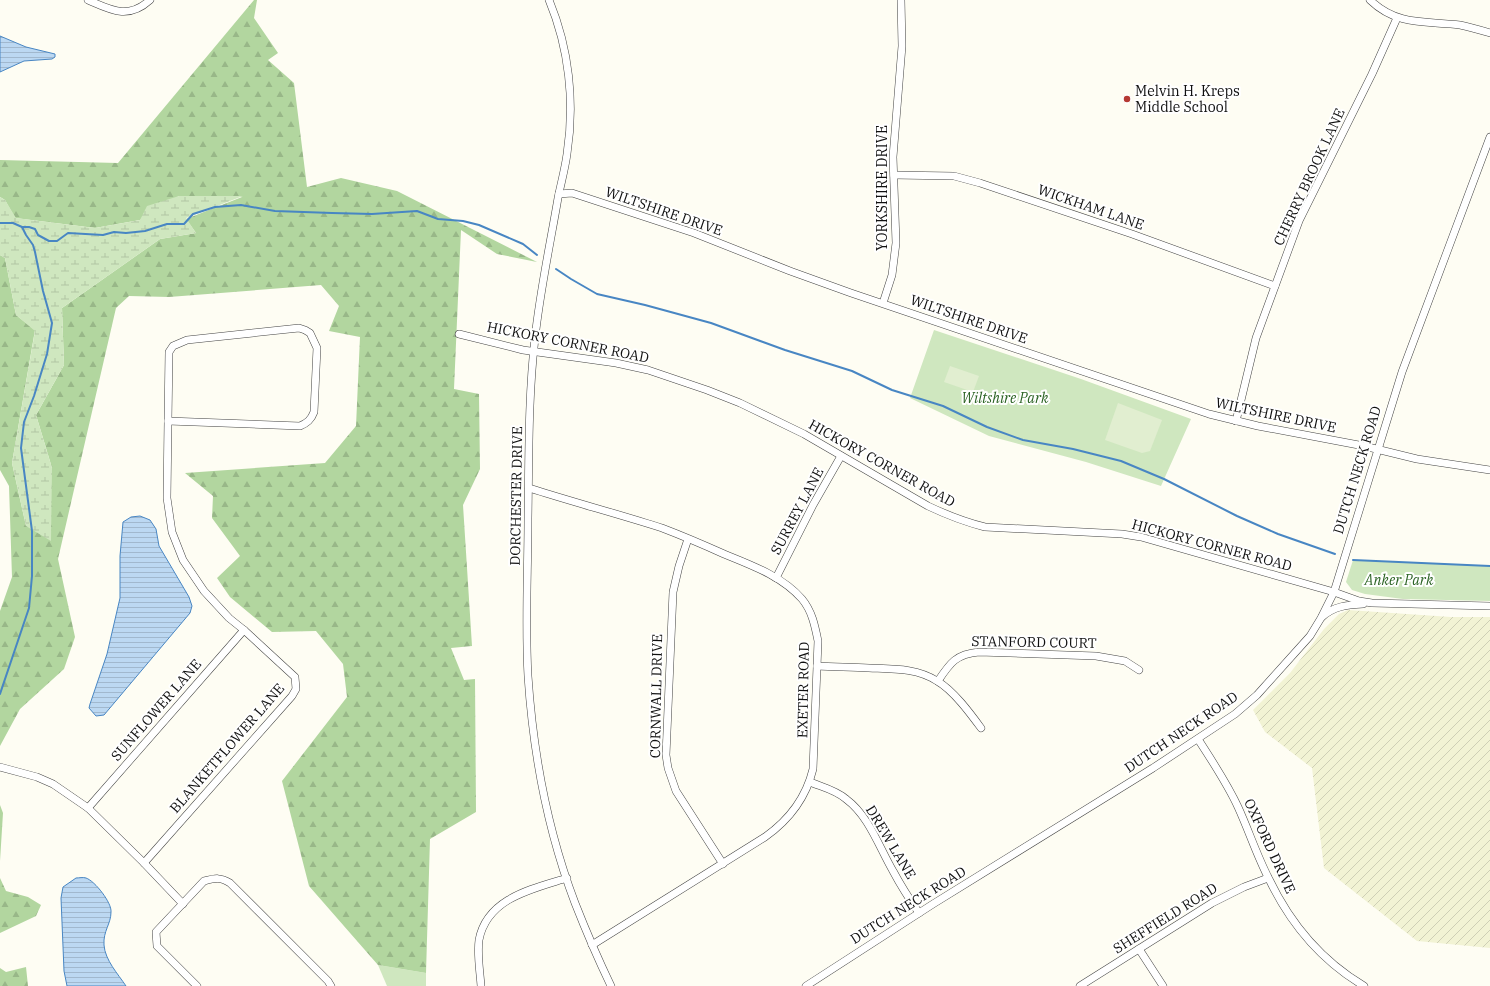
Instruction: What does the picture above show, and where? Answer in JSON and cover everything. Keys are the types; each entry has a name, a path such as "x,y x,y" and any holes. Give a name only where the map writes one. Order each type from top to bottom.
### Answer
{"street":[{"path":"88,0 110,10 121,12 132,12 142,7 150,0"},
{"name":"DORCHESTER DRIVE","path":"549,0 564,45 570,82 571,102 567,155 540,295 531,382 527,649 531,707 544,793 566,878 592,945 611,986"},
{"name":"YORKSHIRE DRIVE","path":"883,303 892,275 895,253 896,226 894,147 902,46 901,0"},
{"path":"1370,0 1382,10 1397,18 1467,26 1490,33"},
{"name":"CHERRY BROOK LANE","path":"1236,421 1256,338 1299,221 1372,74 1397,18"},
{"name":"DUTCH NECK ROAD","path":"806,986 919,913 1236,714 1257,695 1310,636 1334,592 1402,372 1490,137"},
{"name":"WICKHAM LANE","path":"894,175 946,176 964,178 1132,234 1275,286"},
{"name":"WILTSHIRE DRIVE","path":"559,194 572,194 679,228 790,271 1209,414 1418,459 1490,470"},
{"name":"BLANKETFLOWER LANE","path":"144,863 292,696 296,689 294,677 229,618 204,591 183,560 172,532 167,498 168,421 169,352 173,346 187,340 299,328 305,330 314,339 317,348 314,412 312,418 307,423 300,426 168,421"},
{"name":"HICKORY CORNER ROAD","path":"459,334 523,350 599,360 648,370 740,403 804,434 934,509 957,519 974,524 999,528 1122,534 1334,592 1359,601 1372,603 1490,606"},
{"name":"SURREY LANE","path":"776,578 813,505 841,456"},
{"name":"EXETER ROAD","path":"529,488 663,529 734,558 776,578 793,590 809,610 818,641 814,758 810,782 799,802 783,823 765,837 592,945"},
{"name":"CORNWALL DRIVE","path":"688,539 679,566 673,592 666,755 668,768 676,791 723,864"},
{"path":"1321,618 1327,613 1341,606 1372,603"},
{"name":"SUNFLOWER LANE","path":"88,808 244,630"},
{"name":"STANFORD COURT","path":"938,681 952,661 966,654 979,652 1096,656 1125,661 1138,670"},
{"path":"818,666 905,670 925,674 938,681 970,712 981,728"},
{"name":"OXFORD DRIVE","path":"1198,739 1238,806 1268,878 1290,916 1316,949 1344,973 1364,986"},
{"path":"0,767 37,777 53,784 88,808 183,904"},
{"name":"DREW LANE","path":"810,782 838,794 850,802 860,812 868,824 893,872 919,913"},
{"path":"196,986 157,946 156,932 204,882 214,878 222,878 230,883 328,981 331,986"},
{"path":"481,986 478,950 479,940 486,921 492,912 517,894 566,878"},
{"name":"SHEFFIELD ROAD","path":"1080,986 1212,903 1244,887 1268,878"},
{"path":"1139,949 1163,986"}],"green space":[{"path":"254,0 257,0 254,18 278,53 268,60 294,83 307,187 341,178 397,191 537,262 497,254 461,230 454,389 479,394 480,469 463,505 472,646 451,648 464,680 475,679 476,812 430,839 426,973 378,965 309,886 282,781 347,697 343,664 316,631 272,632 230,597 217,578 240,556 212,518 213,496 185,473 325,463 356,426 360,337 329,331 339,306 321,285 169,297 129,296 116,308 58,559 75,637 64,669 20,709 0,746 0,611 12,577 9,486 0,470 0,255 5,258 16,315 35,330 12,463 26,526 52,468 36,415 64,365 62,308 160,239 196,233 186,219 242,197 179,196 140,220 95,228 15,218 5,200 0,197 0,160 118,163"},
{"path":"179,196 243,196 186,218 196,233 160,239 62,308 64,365 36,415 52,468 51,541 26,526 12,463 35,331 16,315 5,258 0,255 0,197 5,200 16,218 95,228 140,220 147,206"},
{"name":"Wiltshire Park","path":"934,330 1081,379 1191,419 1161,486 1086,462 989,436 910,398"},
{"path":"950,366 979,376 973,392 944,382"},
{"path":"1118,403 1162,420 1150,451 1142,453 1105,440"},
{"name":"Anker Park","path":"1353,560 1490,566 1490,601 1403,599 1365,594 1352,590 1346,582"},
{"path":"1348,610 1451,617 1490,617 1490,948 1417,941 1324,868 1312,768 1265,732 1253,710 1290,673 1324,629 1339,614"},
{"path":"0,805 3,813 0,861"},
{"path":"0,878 6,891 28,897 41,905 36,916 0,933"},
{"path":"378,965 426,973 426,986 387,986"},
{"path":"26,967 28,986 0,986 0,968 6,972"}],"water":[{"path":"0,36 26,47 55,54 55,57 52,59 24,61 0,72"},
{"path":"140,516 150,520 156,529 159,546 189,597 192,606 190,613 104,715 96,716 89,708 107,654 120,598 120,556 123,522 131,517"},
{"path":"76,878 85,878 94,883 109,903 111,908 111,916 104,940 105,951 112,967 126,986 67,986 64,971 61,898 63,887"}],"waterway":[{"path":"0,223 13,223 22,227 29,227 35,229 38,235 49,241 57,241 68,233 103,235 114,232 126,233 145,231 167,224 184,224 193,214 215,207 241,205 275,211 372,214 417,211 438,219 463,221 479,225 523,244 537,255"},
{"path":"0,694 29,608 32,576 32,531 21,448 24,422 47,354 52,323 33,245 22,227"},
{"path":"556,269 597,294 711,323 785,350 852,371 892,390 943,406 987,427 1023,440 1073,449 1121,461 1164,479 1237,516 1278,534 1335,554"},
{"path":"1353,560 1490,566"}],"place":[{"name":"Melvin H. Kreps Middle School","path":"1127,99"}]}
